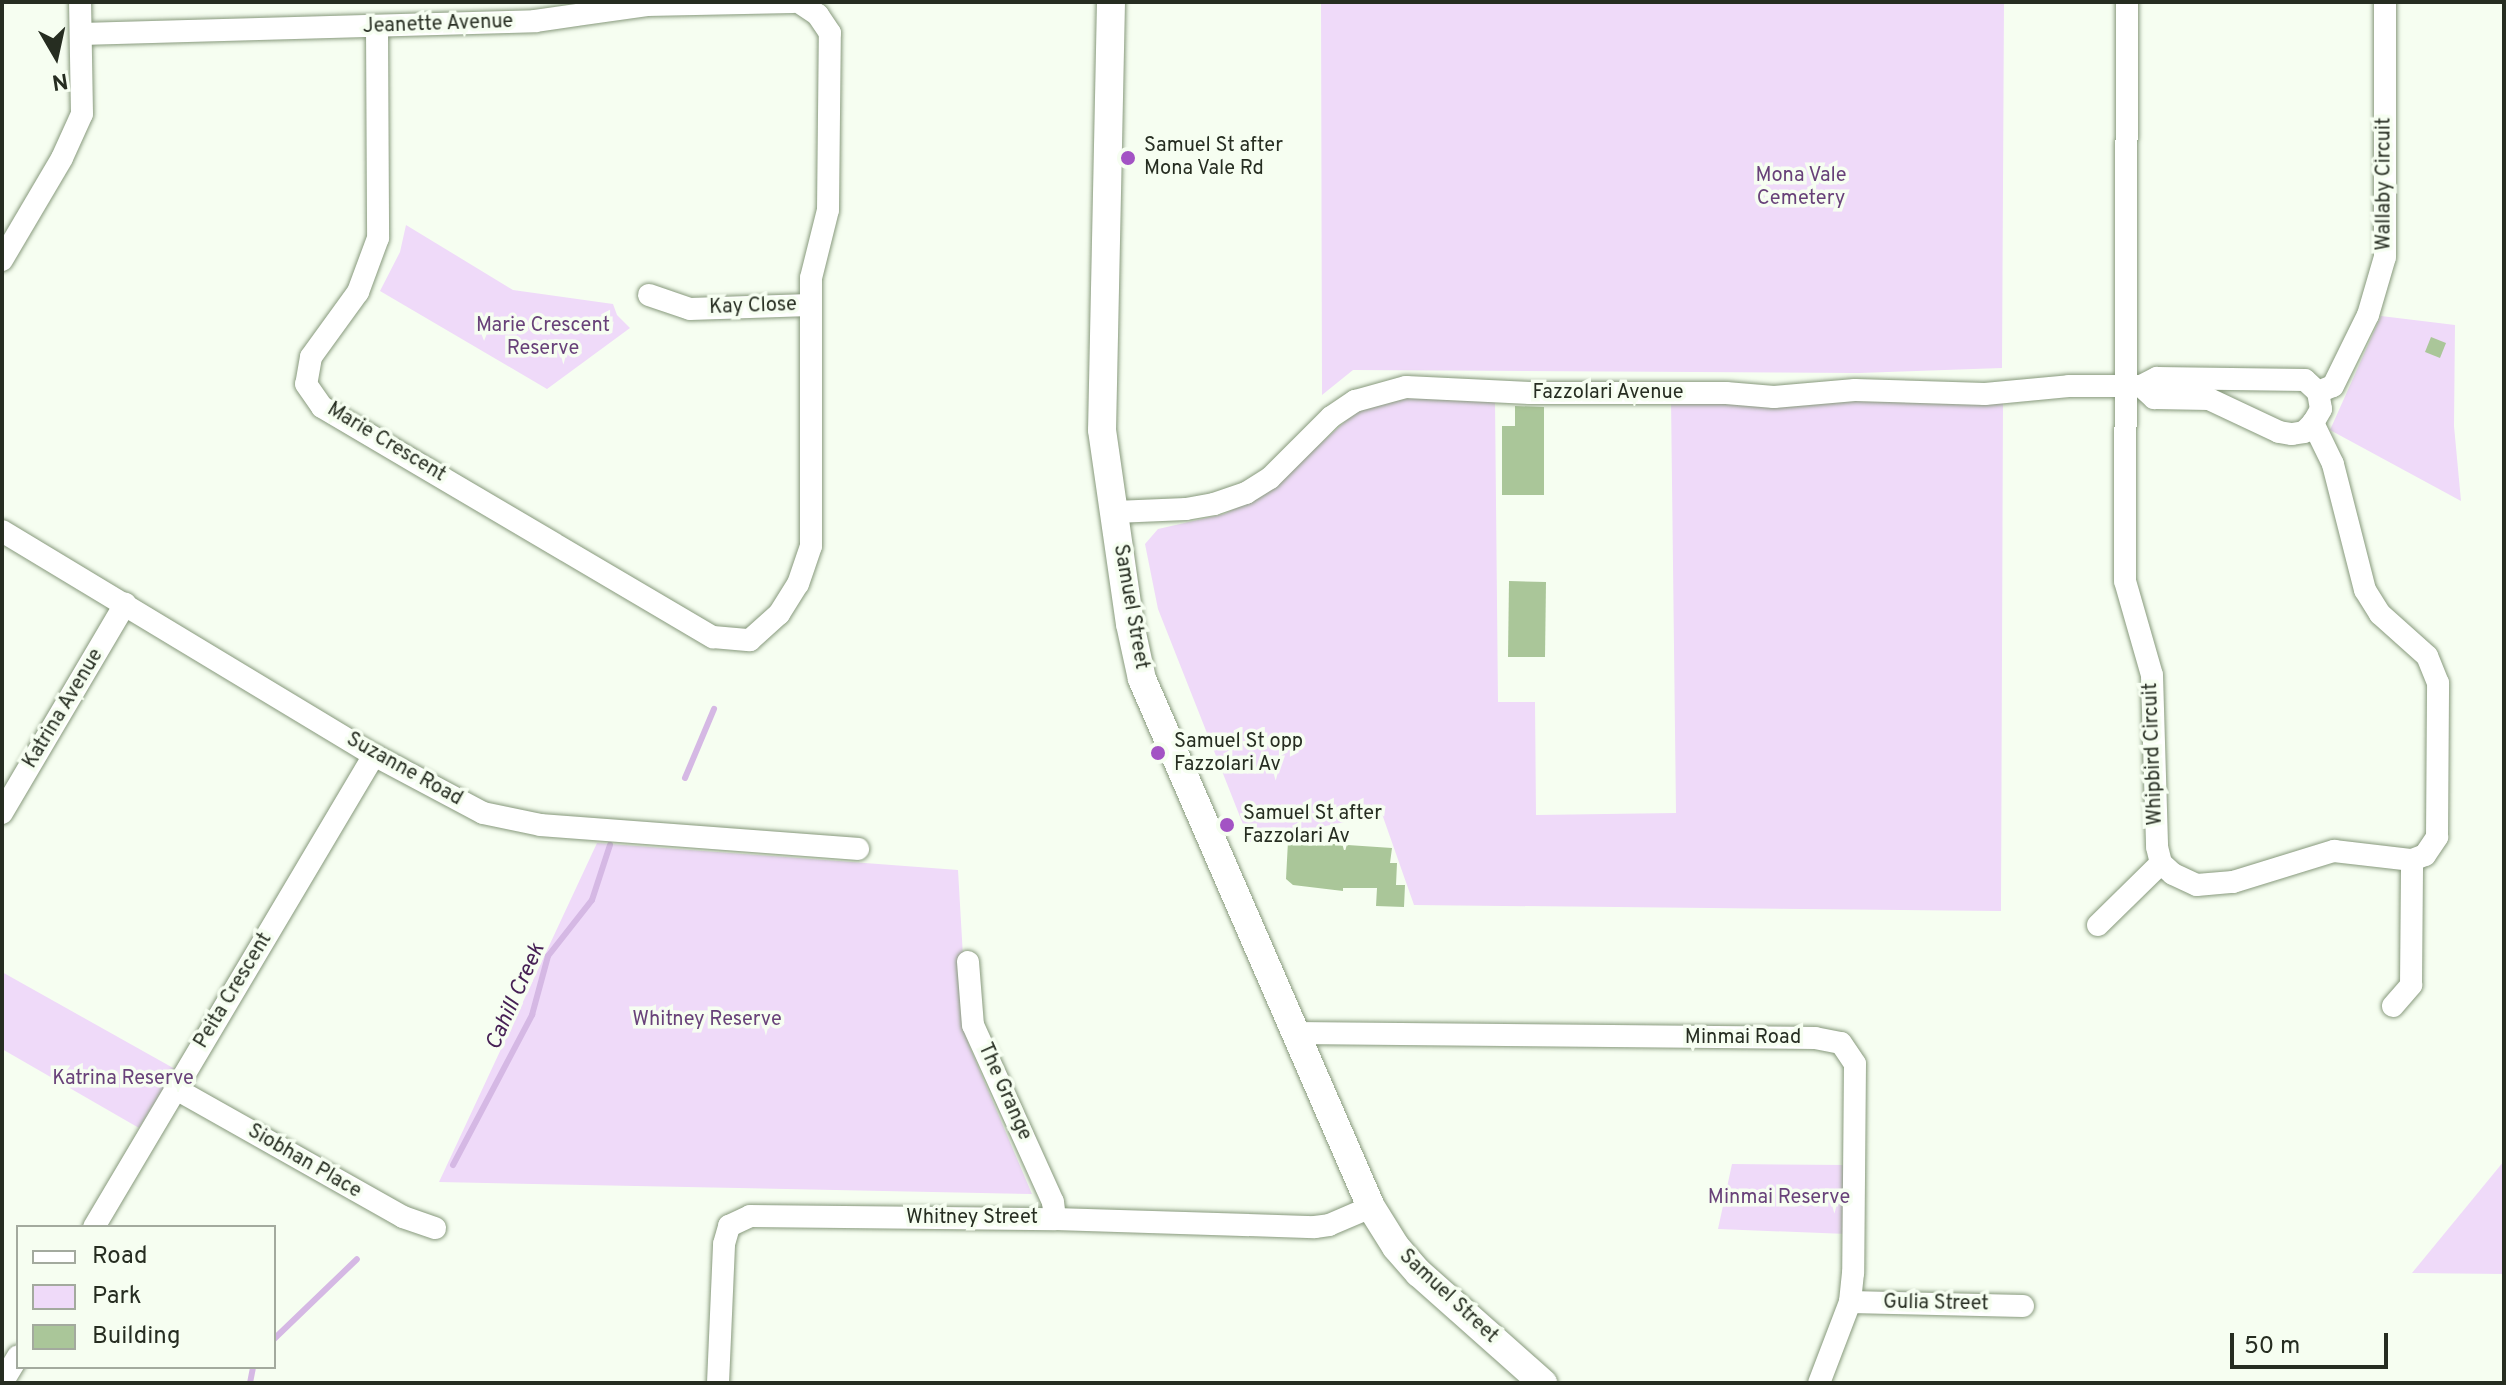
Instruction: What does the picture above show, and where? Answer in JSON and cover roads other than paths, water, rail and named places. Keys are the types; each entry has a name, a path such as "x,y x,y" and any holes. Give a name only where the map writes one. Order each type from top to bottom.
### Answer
{"street":[{"path":"2,260 62,158 82,114 80,2"},
{"name":"Jeanette Avenue","path":"81,34 535,21 647,5 796,2 818,15 830,33 828,210 811,278 811,546 798,584 779,614 750,640 713,637"},
{"name":"Samuel Street","path":"1111,2 1102,430 1130,624 1142,679 1371,1207 1396,1247 1419,1273 1543,1383"},
{"path":"2127,2 2132,386"},
{"name":"Wallaby Circuit","path":"2318,392 2333,386 2368,315 2385,257 2385,2"},
{"name":"Marie Crescent","path":"377,27 378,238 358,292 311,357 306,384 322,407 713,637"},
{"name":"Kay Close","path":"649,295 690,309 810,305"},
{"name":"Fazzolari Avenue","path":"1115,512 1186,509 1246,493 1270,478 1331,417 1355,401 1406,387 1530,393 1726,393 1774,397 1855,390 1985,394 2132,386 2157,378 2305,380 2318,392"},
{"name":"Fazzolari Avenue","path":"2132,386 2154,398 2209,399 2279,432 2304,432 2313,423"},
{"name":"Whipbird Circuit","path":"2132,386 2125,581 2152,675 2157,847 2161,863"},
{"path":"2098,925 2161,863 2173,874 2197,885 2233,882 2334,851 2412,860 2425,855 2437,837 2438,683 2427,656 2380,614 2365,590 2333,464 2313,423 2321,409 2318,392"},
{"name":"Suzanne Road","path":"2,531 374,755 483,813 541,825 858,849"},
{"name":"Katrina Avenue","path":"2,813 125,604"},
{"name":"Peita Crescent","path":"95,1225 374,755"},
{"path":"2393,1006 2411,985 2412,860"},
{"name":"The Grange","path":"968,962 973,1025 1053,1202 1055,1219"},
{"name":"Minmai Road","path":"1295,1033 1815,1038 1841,1043 1855,1064 1853,1273 1850,1302 1819,1383"},
{"name":"Siobhan Place","path":"176,1089 403,1217 435,1228"},
{"name":"Whitney Street","path":"718,1383 724,1244 729,1226 750,1216 1055,1219 1315,1227 1329,1225 1371,1207"},
{"name":"Gulia Street","path":"1850,1302 2023,1306"},
{"path":"2,1383 16,1359"}],"waterway":[{"name":"Cahill Creek","path":"685,778 714,709"},
{"name":"Cahill Creek","path":"453,1165 532,1015 548,956 592,900 610,845"},
{"name":"Cahill Creek","path":"276,1337 357,1259"},
{"name":"Cahill Creek","path":"250,1383 253,1369"}],"place":[{"name":"Samuel St after Mona Vale Rd","path":"1128,158"},
{"name":"Samuel St opp Fazzolari Av","path":"1158,753"},
{"name":"Samuel St after Fazzolari Av","path":"1227,825"}],"park label":[{"name":"Mona Vale Cemetery","path":"1801,188"},
{"name":"Marie Crescent Reserve","path":"543,338"},
{"name":"Whitney Reserve","path":"707,1020"},
{"name":"Katrina Reserve","path":"123,1079"},
{"name":"Minmai Reserve","path":"1779,1198"}]}
